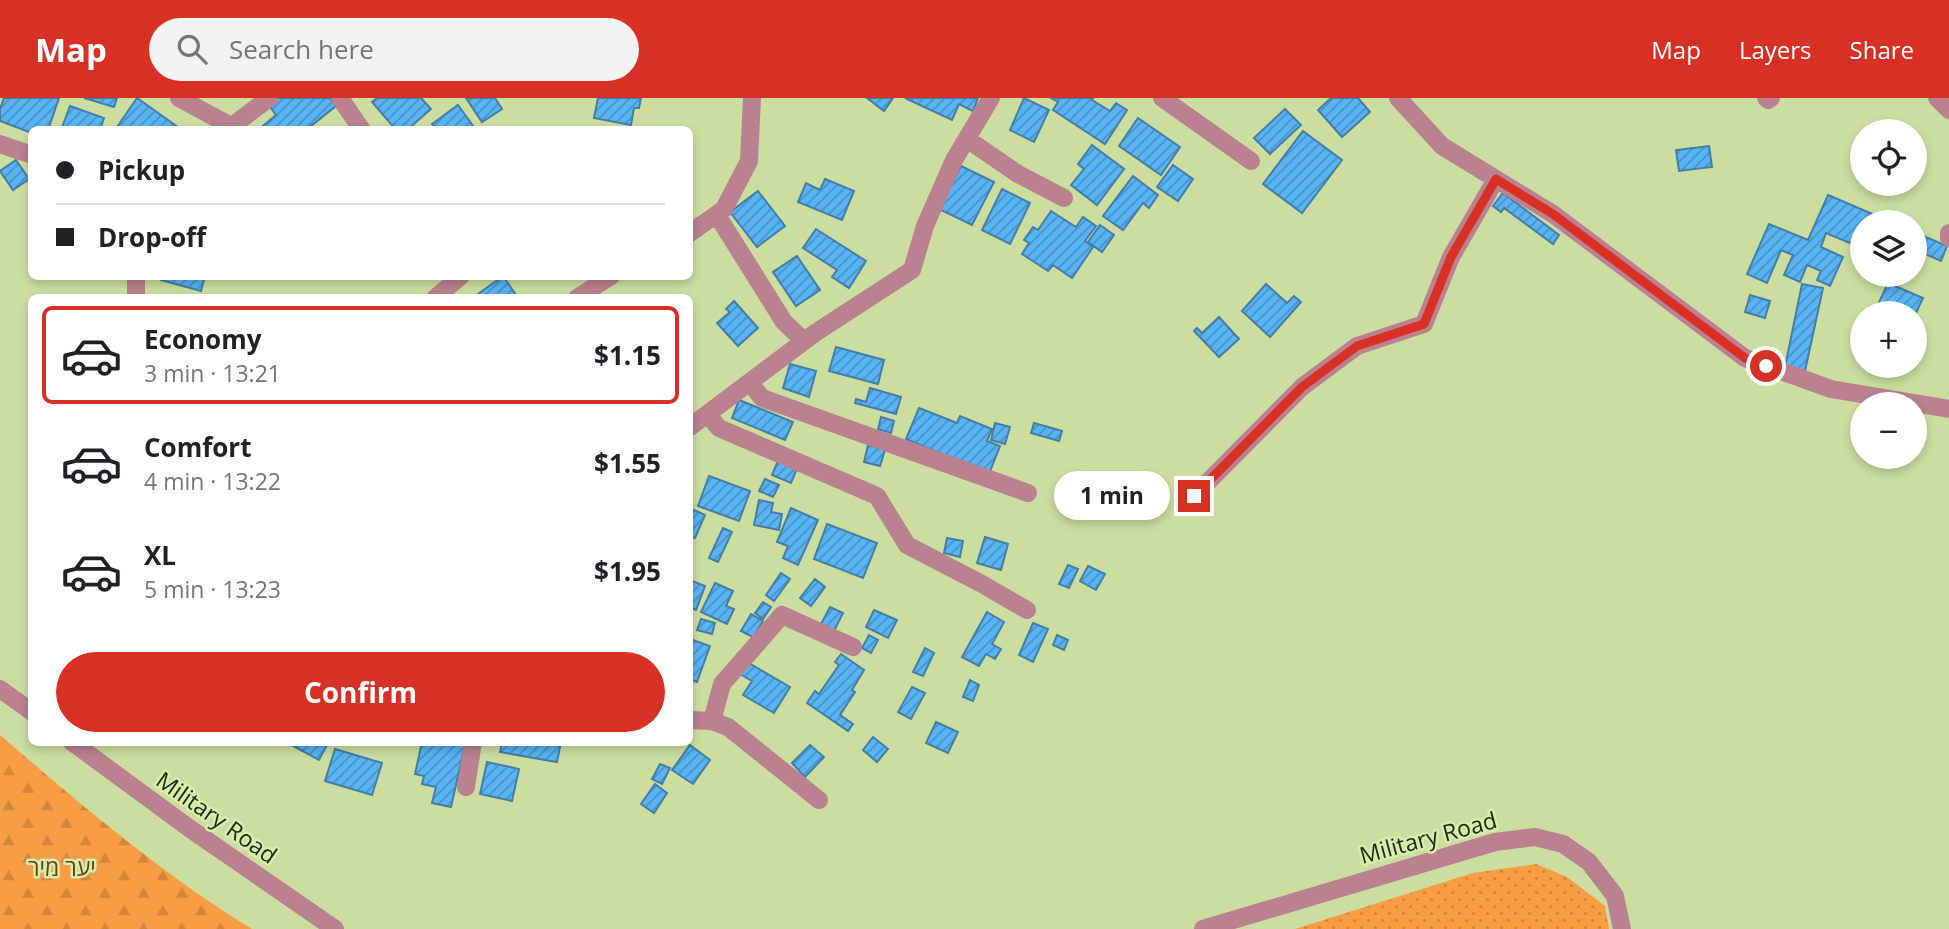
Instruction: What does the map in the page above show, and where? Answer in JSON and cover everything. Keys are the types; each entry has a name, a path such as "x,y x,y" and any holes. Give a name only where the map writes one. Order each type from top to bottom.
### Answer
{"street":[{"path":"179,98 226,126"},
{"path":"232,126 269,98"},
{"path":"340,98 359,126"},
{"path":"693,231 724,209 749,161 752,98"},
{"path":"693,425 804,341 912,270 925,226 954,160 991,98"},
{"path":"1162,98 1251,161"},
{"path":"1398,98 1442,146 1553,214 1745,358 1831,389 1949,409"},
{"path":"1937,98 1949,110"},
{"path":"967,139 1018,174 1064,198"},
{"path":"0,144 28,154"},
{"path":"1194,496 1302,387 1357,346 1424,324 1451,257 1496,179"},
{"path":"717,215 784,322 804,341"},
{"path":"440,294 456,280"},
{"path":"583,294 605,280"},
{"path":"750,383 762,398 1028,493"},
{"path":"707,415 719,428 877,496 907,545 1027,610"},
{"path":"712,721 722,684 782,615 853,647"},
{"path":"0,689 28,709"},
{"path":"693,720 712,721 728,727 819,800"},
{"name":"Military Road","path":"77,746 189,828 335,929"},
{"path":"466,787 472,746"},
{"name":"Military Road","path":"1203,929 1495,842 1535,837 1563,844 1589,862 1615,896 1622,929"}],"green space":[{"name":"יער מיר","path":"0,735 154,862 252,929 0,929"},
{"path":"1536,864 1567,877 1605,906 1609,929 1295,929 1473,873"}],"building":[{"path":"4,98 59,98 49,126 28,126 28,132 0,121"},
{"path":"84,98 117,98 114,107"},
{"path":"137,98 176,126 118,126"},
{"path":"276,98 330,98 336,106 311,126 263,126 276,115 268,104"},
{"path":"377,98 421,98 431,109 412,126 393,126 372,102"},
{"path":"466,98 495,98 502,109 482,122"},
{"path":"598,98 641,98 639,108 634,108 631,125 594,118"},
{"path":"867,98 893,98 884,111"},
{"path":"905,98 978,98 973,111 959,104 952,120"},
{"path":"1024,98 1049,110 1034,142 1010,130"},
{"path":"1051,98 1093,98 1092,100 1110,111 1116,103 1127,110 1105,144 1053,110 1058,102"},
{"path":"1331,98 1358,98 1370,112 1342,137 1318,110"},
{"path":"458,105 473,126 434,126 432,124"},
{"path":"70,106 104,118 101,126 62,126"},
{"path":"1285,109 1301,125 1270,154 1254,138"},
{"path":"1138,118 1180,147 1161,175 1119,146"},
{"path":"1303,131 1342,160 1302,213 1263,184"},
{"path":"1092,145 1124,169 1097,205 1071,185 1084,169 1078,164"},
{"path":"1709,146 1712,167 1679,171 1676,150"},
{"path":"16,160 28,180 13,190 0,171"},
{"path":"1173,165 1193,179 1178,201 1157,187"},
{"path":"961,166 994,182 972,225 939,209"},
{"path":"1133,176 1158,195 1149,208 1143,203 1123,230 1103,216"},
{"path":"825,179 854,191 842,220 798,202 806,183 820,190"},
{"path":"1002,189 1030,203 1010,244 982,230"},
{"path":"758,191 785,226 757,247 730,212"},
{"path":"1503,193 1559,235 1553,244 1504,208 1501,212 1493,206"},
{"path":"1828,195 1863,210 1850,210 1850,243 1826,233 1821,247 1843,257 1830,286 1817,280 1821,271 1807,265 1800,282 1784,275 1793,255 1781,250 1767,283 1747,274 1769,224 1808,240"},
{"path":"1051,211 1076,227 1083,217 1096,226 1085,241 1093,247 1072,278 1053,265 1048,271 1022,254 1029,243 1024,240 1033,227 1038,230"},
{"path":"1100,225 1114,235 1102,252 1088,242"},
{"path":"816,229 866,261 849,288 832,277 837,270 803,248"},
{"path":"1927,238 1947,246 1941,261 1927,255"},
{"path":"797,256 820,290 796,306 773,272"},
{"path":"161,280 204,280 201,291"},
{"path":"497,280 506,280 515,294 478,294"},
{"path":"1266,284 1287,303 1294,296 1301,302 1270,337 1242,311"},
{"path":"1802,284 1823,288 1805,371 1785,367"},
{"path":"1886,287 1897,287 1923,298 1922,301 1880,301"},
{"path":"1750,295 1770,301 1765,318 1745,312"},
{"path":"734,301 758,328 738,346 717,323 730,312 726,309"},
{"path":"1219,317 1239,339 1219,357 1194,331 1197,328 1202,333"},
{"path":"836,347 884,360 878,384 829,371"},
{"path":"790,364 816,371 809,397 783,388"},
{"path":"870,388 901,397 896,414 855,403 856,399 866,402"},
{"path":"739,400 793,422 785,440 732,418"},
{"path":"919,408 957,423 960,416 992,429 987,441 1000,446 989,474 906,439"},
{"path":"881,417 894,421 891,433 878,429"},
{"path":"995,423 1010,427 1005,444 991,440"},
{"path":"1034,423 1062,431 1059,441 1031,433"},
{"path":"868,445 885,450 880,466 864,462"},
{"path":"779,458 798,466 791,483 772,475"},
{"path":"709,476 750,491 739,521 698,506"},
{"path":"765,479 779,485 773,497 759,491"},
{"path":"759,500 773,503 771,512 782,514 779,530 754,525"},
{"path":"791,508 818,520 798,565 783,558 788,546 777,542"},
{"path":"694,510 705,515 695,538 693,537"},
{"path":"827,524 877,543 863,578 814,559"},
{"path":"723,528 732,532 718,562 709,558"},
{"path":"985,537 1008,544 1001,570 977,563"},
{"path":"947,538 963,541 960,557 944,553"},
{"path":"1068,565 1078,569 1069,588 1059,584"},
{"path":"1088,566 1105,574 1096,590 1080,581"},
{"path":"781,573 790,579 774,601 766,595"},
{"path":"815,579 825,587 811,606 800,598"},
{"path":"693,581 705,586 696,610 693,608"},
{"path":"715,583 733,591 726,606 734,609 727,624 701,612"},
{"path":"763,602 771,607 763,619 755,613"},
{"path":"830,607 843,613 834,631 821,624"},
{"path":"874,610 897,620 888,638 866,627"},
{"path":"987,612 1004,622 992,644 1001,649 995,659 986,654 979,666 962,657"},
{"path":"751,614 763,621 753,637 741,631"},
{"path":"701,619 715,623 712,634 697,630"},
{"path":"1033,623 1048,629 1033,662 1019,655"},
{"path":"869,635 878,640 871,653 862,648"},
{"path":"1057,635 1068,640 1064,650 1053,645"},
{"path":"693,640 710,646 697,682 693,680"},
{"path":"925,648 934,653 923,676 913,672"},
{"path":"841,654 864,670 852,690 855,692 840,715 853,724 848,731 807,703 815,691 819,694 839,665 835,662"},
{"path":"747,662 790,687 774,713 743,695 752,681 740,674"},
{"path":"970,680 979,685 973,701 963,697"},
{"path":"912,687 925,693 911,719 898,712"},
{"path":"936,722 958,732 948,753 926,743"},
{"path":"873,737 888,749 877,762 863,750"},
{"path":"810,745 824,757 805,777 792,763"},
{"path":"293,746 326,746 319,760"},
{"path":"421,746 465,746 451,807 432,803 436,787 422,784 424,776 415,774"},
{"path":"501,746 560,746 557,762 500,752"},
{"path":"689,746 710,760 693,784 672,770"},
{"path":"335,749 382,763 372,795 325,781"},
{"path":"487,762 519,769 512,801 480,794"},
{"path":"660,764 670,768 662,784 652,779"},
{"path":"655,784 667,793 654,813 641,804"}],"route":[{"path":"1194,496 1302,387 1357,346 1424,324 1451,257 1496,179 1553,214 1745,358 1766,366"}]}
